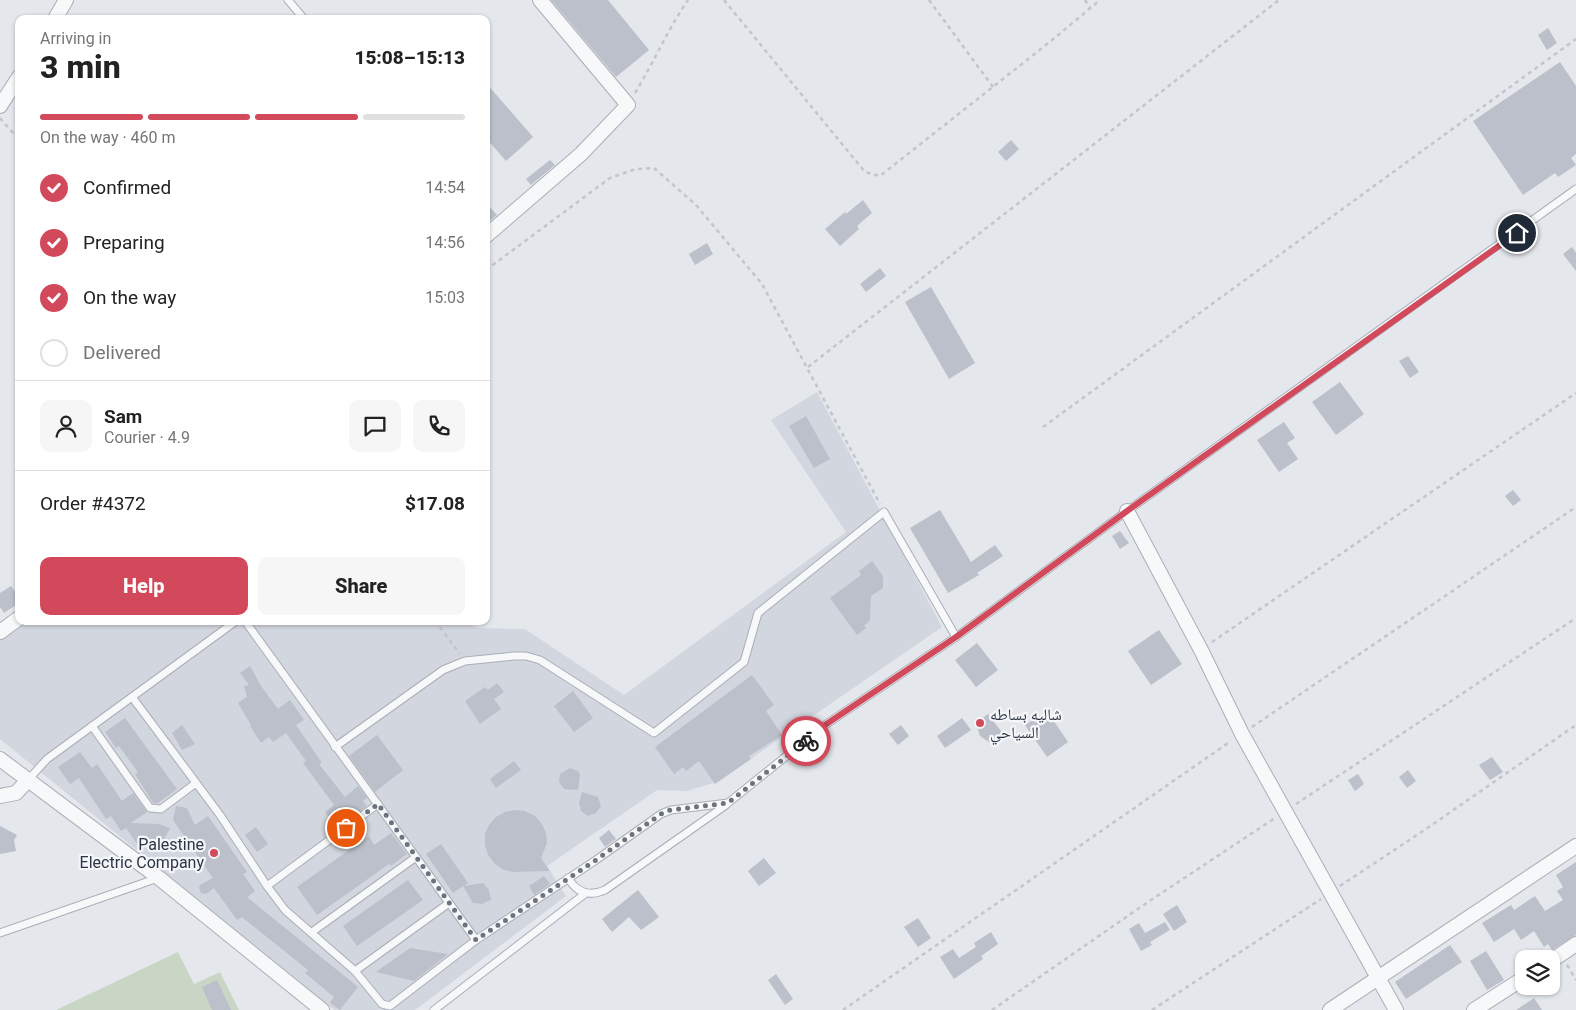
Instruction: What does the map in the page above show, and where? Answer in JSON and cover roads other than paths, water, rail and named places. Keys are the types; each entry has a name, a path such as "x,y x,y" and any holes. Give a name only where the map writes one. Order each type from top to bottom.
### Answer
{"street":[{"path":"57,15 66,0"},
{"path":"490,233 581,154 628,105 540,0"},
{"path":"0,106 15,83"},
{"path":"1127,511 1201,650 1242,734 1396,1010"},
{"path":"0,632 15,621"},
{"path":"0,759 159,878 322,1010"},
{"path":"0,796 16,793 28,780"},
{"path":"1330,1010 1576,846"},
{"path":"1560,955 1576,944"},
{"path":"1474,1010 1494,1005 1515,986"}],"lane":[{"path":"288,0 301,15"},
{"path":"568,878 576,889 586,893 594,895 604,890 728,803 825,725 956,637 1127,511 1576,189"},
{"path":"335,747 443,670 465,661 514,656 534,657 654,734 744,662 758,613 884,512 956,637"},
{"path":"28,780 47,759 231,625"},
{"path":"248,625 476,940"},
{"path":"132,697 196,783 285,910 355,971 382,1004 390,1006 476,940 661,814 670,810 728,803"},
{"path":"92,726 150,808 161,809 196,783"},
{"path":"267,886 378,804"},
{"path":"312,932 416,858"},
{"path":"0,933 159,878"},
{"path":"434,1010 586,893"},
{"path":"355,971 449,903"}],"place":[{"name":"شاليه بساطه السياحي","path":"980,723"},
{"name":"Palestine Electric Company","path":"214,853"}]}
